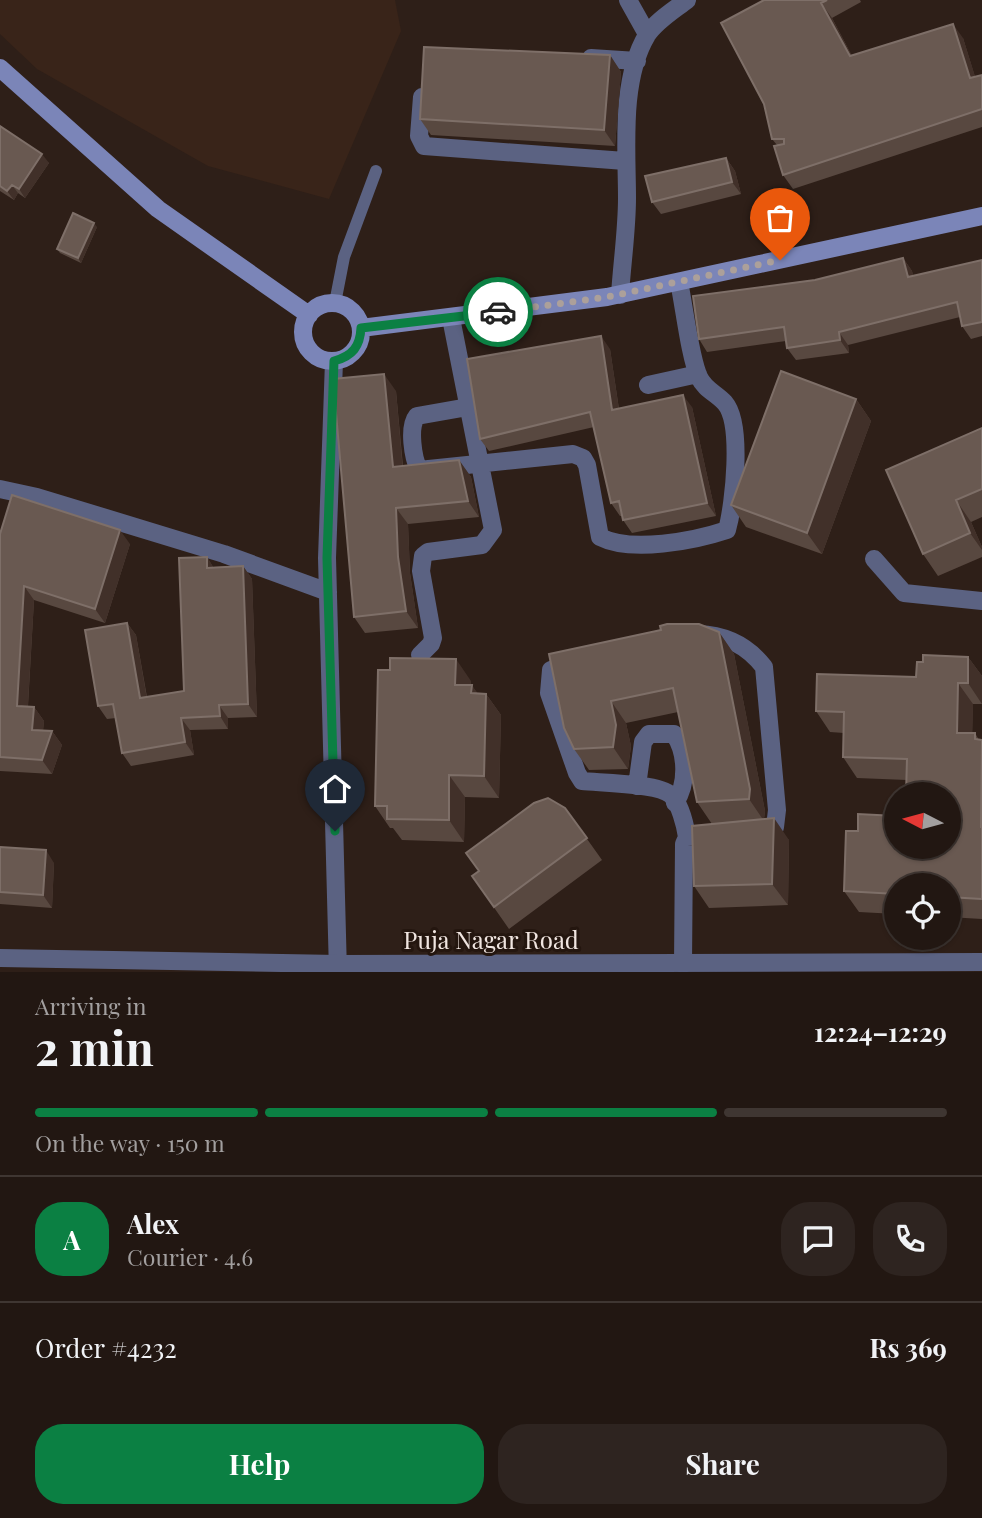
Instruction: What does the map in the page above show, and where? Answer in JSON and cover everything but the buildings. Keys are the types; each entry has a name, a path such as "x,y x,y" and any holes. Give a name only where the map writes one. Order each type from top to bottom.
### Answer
{"main road":[{"path":"0,68 158,209 309,315"},
{"path":"361,328 620,295 982,216"},
{"path":"335,303 352,310 361,328 358,346 344,359 334,361 316,356 305,342 305,323 309,315 316,308 335,303"}],"street":[{"path":"628,0 647,34"},
{"path":"620,295 627,199 625,161 628,99 647,34 687,0"},
{"path":"571,57 637,61"},
{"path":"424,73 419,136 424,146 625,161"},
{"path":"468,407 417,416 413,421 418,470 424,472 573,454 583,458 587,465 600,537 614,544 632,546 711,535 727,530 732,512 735,444 732,419 726,404 706,390 698,374 679,282"},
{"path":"420,655 433,638 421,571 423,556 428,552 482,545 493,530 451,318"},
{"path":"334,361 328,592 338,968"},
{"path":"648,385 698,374"},
{"path":"0,489 37,497 224,554 328,592"},
{"path":"874,559 904,593 982,601"},
{"path":"676,636 689,633 719,635 741,646 764,667 777,810 775,827 768,832 687,837"},
{"path":"589,657 564,663 551,670 549,693 569,756 582,781 659,789 671,796 675,803 687,837 682,862 683,964"},
{"path":"637,786 643,742 649,734 674,734 683,748 684,769 681,794 675,803"},
{"name":"Puja Nagar Road","path":"0,958 338,968 982,962"}],"lane":[{"path":"335,303 344,257 376,171"}],"shaded area":[{"path":"0,0 395,0 401,31 329,199 208,166 37,69 0,34"}],"way so far":[{"path":"498,312 607,297 780,260"}],"route":[{"path":"335,831 327,558 334,361 344,359 358,346 361,328 498,312"}]}
